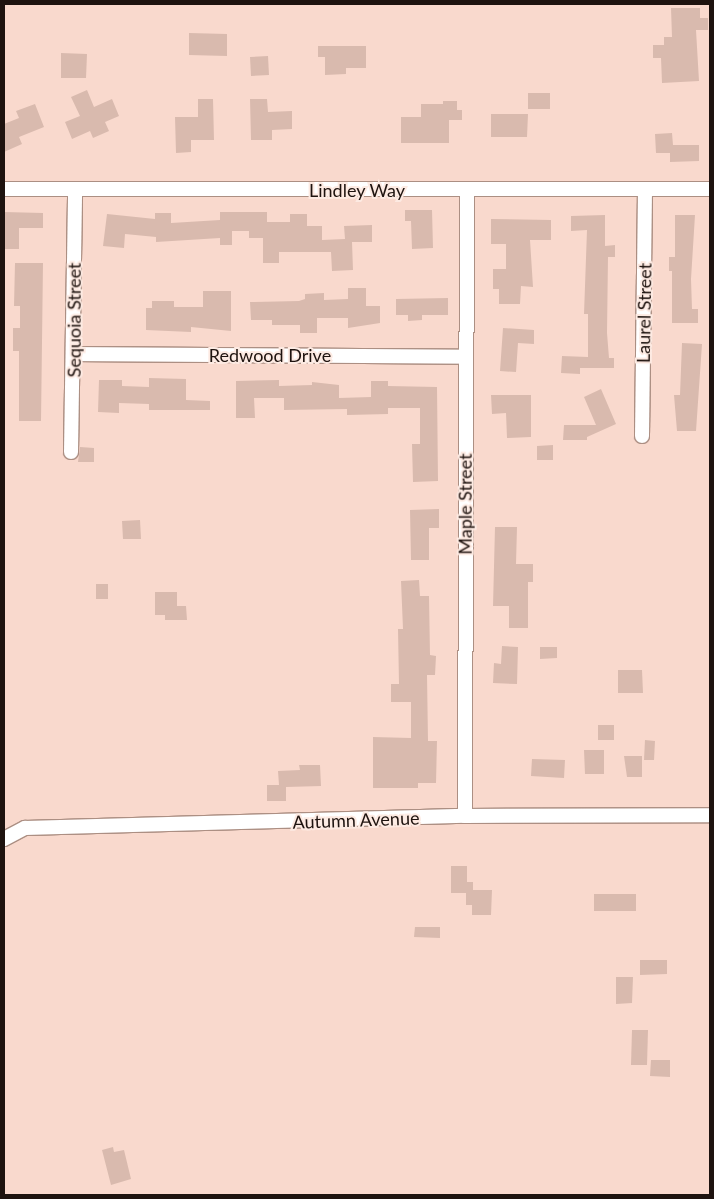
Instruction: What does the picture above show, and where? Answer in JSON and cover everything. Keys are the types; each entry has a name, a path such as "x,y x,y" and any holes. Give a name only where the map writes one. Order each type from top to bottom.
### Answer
{"street":[{"name":"Lindley Way","path":"4,189 467,191 710,189"},
{"name":"Sequoia Street","path":"71,452 74,354 74,189"},
{"name":"Laurel Street","path":"642,436 645,190"},
{"name":"Maple Street","path":"465,816 467,191"},
{"name":"Redwood Drive","path":"74,354 465,357"},
{"name":"Autumn Avenue","path":"4,839 25,828 465,816 710,815"}],"building":[{"path":"671,8 700,8 700,18 708,18 708,30 696,30 699,81 662,83 661,58 653,58 653,45 664,45 664,37 672,37"},
{"path":"189,33 227,34 227,56 189,55"},
{"path":"318,46 366,46 366,68 346,68 346,74 325,75 325,57 318,57"},
{"path":"61,53 87,54 86,78 61,78"},
{"path":"268,56 269,75 251,76 250,57"},
{"path":"87,90 94,107 112,99 119,116 105,122 109,131 93,138 90,131 72,139 65,122 80,116 71,97"},
{"path":"528,93 550,93 550,109 528,109"},
{"path":"198,99 213,99 214,140 191,140 191,152 176,153 175,117 198,117"},
{"path":"250,99 267,99 268,112 292,111 292,129 272,130 272,140 251,140"},
{"path":"443,101 457,101 457,110 462,110 462,120 449,120 449,143 401,143 401,117 421,117 421,104 443,104"},
{"path":"35,104 44,127 19,137 22,144 4,152 4,124 19,118 16,111"},
{"path":"491,114 528,114 527,137 491,137"},
{"path":"672,133 673,145 699,145 699,161 670,162 670,153 656,153 655,134"},
{"path":"405,210 432,210 433,248 412,249 411,221 405,221"},
{"path":"4,212 43,213 43,228 19,228 19,249 4,249"},
{"path":"220,212 267,212 267,222 290,222 290,214 307,214 307,226 322,226 322,240 345,239 344,226 372,225 372,242 352,242 353,270 332,271 331,252 279,252 279,263 263,263 263,238 249,238 249,231 232,231 232,245 220,245 220,238 156,242 156,237 125,234 124,248 103,246 107,214 155,219 155,213 171,213 171,223 220,220"},
{"path":"605,215 605,246 615,245 615,257 608,257 607,333 609,358 614,358 614,368 580,368 580,374 561,373 562,356 588,357 588,314 584,314 587,230 571,231 571,216"},
{"path":"675,215 695,215 691,279 692,309 698,309 698,323 672,323 672,271 669,271 669,257 675,257"},
{"path":"491,219 551,220 551,240 530,240 533,287 521,286 520,304 499,304 499,289 493,289 493,269 506,269 506,244 491,244"},
{"path":"15,263 43,263 41,421 19,421 19,351 13,351 13,328 20,328 20,306 14,306"},
{"path":"348,288 366,288 366,306 380,306 380,323 348,328 348,318 317,318 317,333 300,333 300,325 272,325 272,320 251,320 250,302 299,301 305,299 305,294 324,293 324,300 348,299"},
{"path":"203,291 231,291 231,331 191,327 191,332 146,330 146,308 152,308 152,301 174,301 174,307 203,307"},
{"path":"448,298 448,315 422,315 422,320 408,321 408,315 396,315 396,299"},
{"path":"503,328 534,330 534,344 518,343 516,372 500,371"},
{"path":"682,343 702,344 696,431 677,431 674,395 680,395"},
{"path":"149,378 186,379 186,400 210,401 210,410 149,410 149,404 119,403 119,413 98,412 99,380 122,380 122,386 149,387"},
{"path":"279,380 279,386 312,385 312,382 339,385 339,398 371,397 371,381 388,381 388,386 437,387 438,481 413,482 412,444 420,444 420,408 388,408 388,414 347,415 347,409 284,410 284,398 254,398 255,418 236,418 236,381"},
{"path":"601,389 616,424 587,437 587,440 563,440 564,425 596,425 584,397"},
{"path":"491,395 531,395 531,437 507,438 506,413 492,414"},
{"path":"553,445 553,460 537,460 537,446"},
{"path":"80,447 94,448 94,462 78,462"},
{"path":"439,509 439,528 429,528 429,560 411,560 410,510"},
{"path":"140,520 141,539 123,539 122,521"},
{"path":"495,527 517,527 516,564 533,564 533,582 528,582 528,628 509,628 509,606 493,606"},
{"path":"419,580 420,596 429,596 430,655 436,656 435,675 427,675 428,741 437,741 436,783 418,783 418,788 373,788 373,737 411,738 411,702 391,702 391,684 399,684 398,629 403,629 401,581"},
{"path":"96,584 108,584 108,599 96,599"},
{"path":"155,592 177,592 177,606 186,606 187,620 165,620 165,615 155,615"},
{"path":"502,646 518,647 517,684 493,683 494,663 501,664"},
{"path":"540,647 557,647 557,658 540,659"},
{"path":"618,670 642,670 643,693 618,693"},
{"path":"598,725 614,725 614,740 598,740"},
{"path":"645,740 655,741 654,760 644,760"},
{"path":"584,750 604,750 604,774 585,774"},
{"path":"624,756 642,756 642,777 627,777"},
{"path":"532,759 565,760 564,778 531,776"},
{"path":"299,765 320,765 321,786 286,787 286,801 267,801 267,785 279,785 278,771 300,770"},
{"path":"451,866 467,866 467,882 473,882 473,890 492,890 491,915 472,915 472,905 466,905 466,893 451,893"},
{"path":"594,894 636,894 636,911 594,911"},
{"path":"415,927 440,927 440,938 414,937"},
{"path":"640,960 667,960 667,974 640,975"},
{"path":"616,977 633,977 632,1003 616,1004"},
{"path":"632,1030 648,1030 647,1065 631,1065"},
{"path":"651,1060 670,1060 670,1077 650,1076"},
{"path":"113,1147 114,1152 124,1150 131,1179 111,1185 102,1150"}]}
